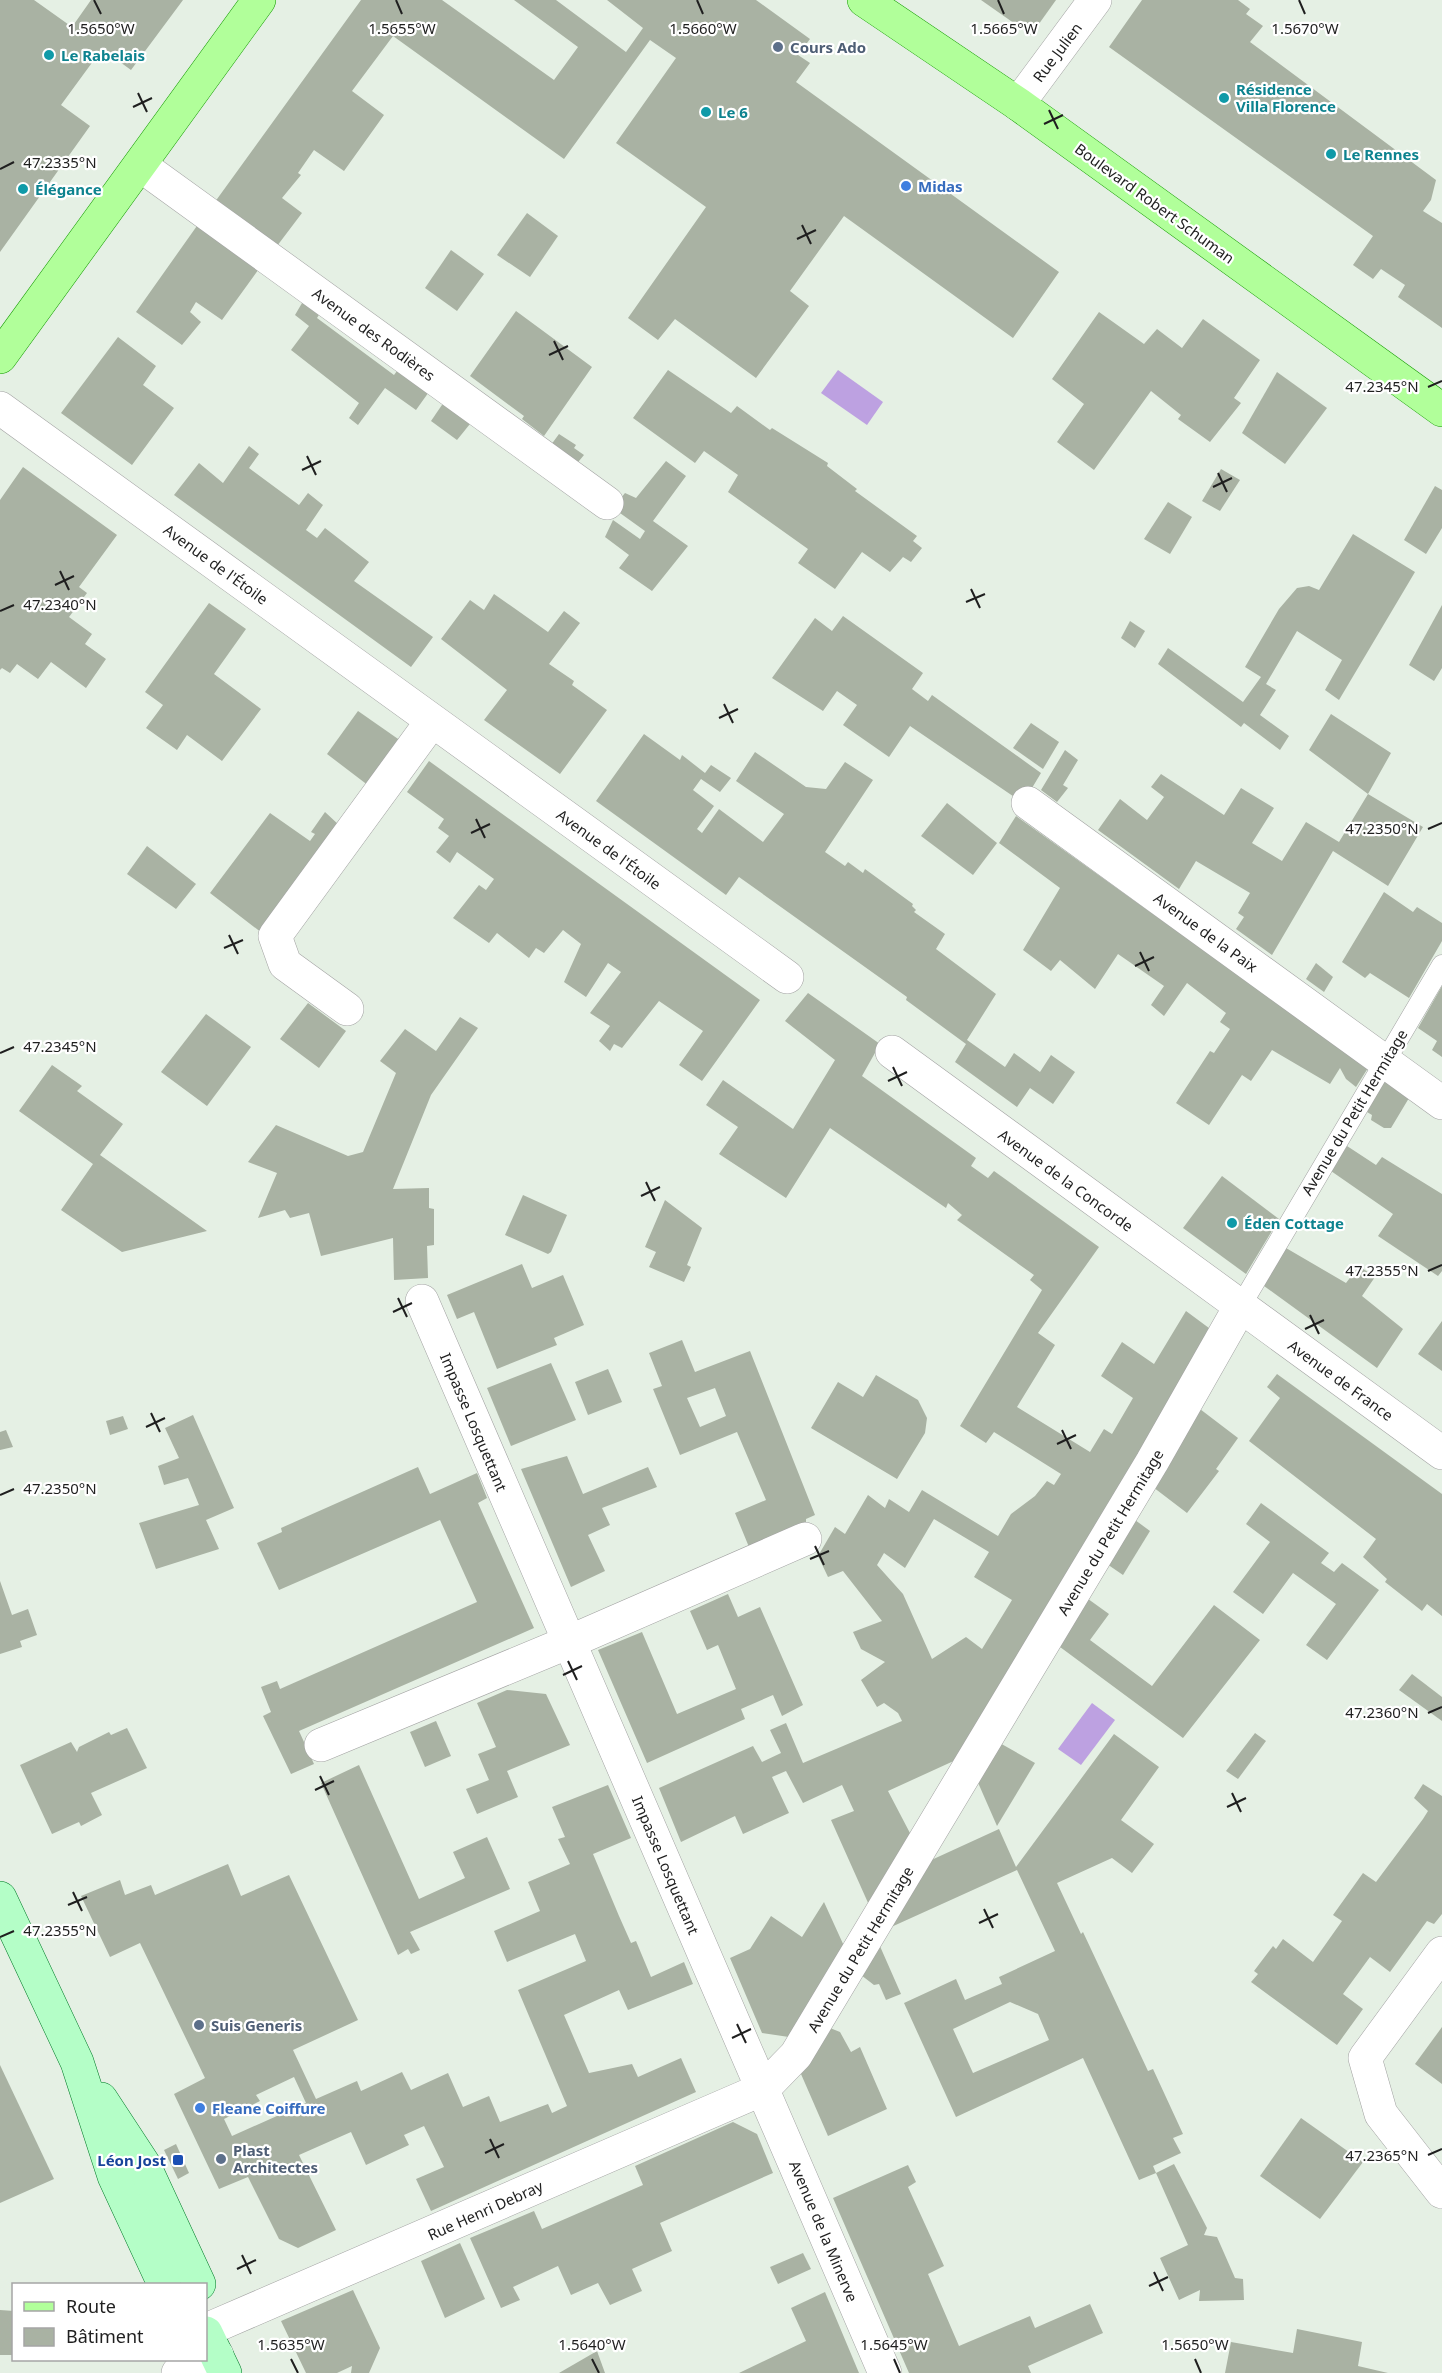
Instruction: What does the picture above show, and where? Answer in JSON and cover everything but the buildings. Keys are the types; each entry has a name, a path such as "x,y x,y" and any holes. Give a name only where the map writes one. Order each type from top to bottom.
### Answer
{"main road":[{"path":"0,357 259,0"},
{"name":"Boulevard Robert Schuman","path":"864,0 1018,104 1442,410"},
{"path":"0,1898 77,2062 114,2176 164,2283"},
{"path":"77,2062 143,2163 199,2283"}],"street":[{"name":"Rue Julien","path":"1018,104 1095,0"},
{"name":"Avenue des Rodières","path":"140,165 607,503"},
{"name":"Avenue de l'Étoile","path":"0,408 787,977"},
{"path":"347,1009 285,964 275,936 432,721"},
{"name":"Avenue de la Paix","path":"1028,803 1442,1102"},
{"name":"Avenue de la Concorde","path":"892,1052 1240,1307"},
{"name":"Impasse Losquettant","path":"422,1301 763,2089"},
{"name":"Avenue de France","path":"1240,1307 1442,1453"},
{"name":"Avenue du Petit Hermitage","path":"763,2089 796,2055 1152,1462 1240,1307"},
{"path":"321,1745 569,1642 805,1539"},
{"path":"1442,1953 1365,2058 1381,2114 1442,2192"},
{"name":"Rue Henri Debray","path":"213,2348 763,2089"},
{"name":"Avenue de la Minerve","path":"763,2089 885,2373"},
{"name":"Rue Henri Debray","path":"178,2373 195,2361"}],"lane":[{"name":"Avenue du Petit Hermitage","path":"1240,1307 1442,965"}],"shaded area":[{"path":"838,370 883,402 867,425 821,393"},
{"path":"1092,1703 1115,1720 1081,1765 1058,1749"}],"place":[{"name":"Cours Ado","path":"778,47"},
{"name":"Le Rabelais","path":"49,55"},
{"name":"Résidence Villa Florence","path":"1224,98"},
{"name":"Le 6","path":"706,112"},
{"name":"Le Rennes","path":"1331,154"},
{"name":"Midas","path":"906,186"},
{"name":"Élégance","path":"23,189"},
{"name":"Éden Cottage","path":"1232,1223"},
{"name":"Suis Generis","path":"199,2025"},
{"name":"Fleane Coiffure","path":"200,2108"},
{"name":"Plast Architectes","path":"221,2159"},
{"name":"Léon Jost","path":"178,2160"}]}
